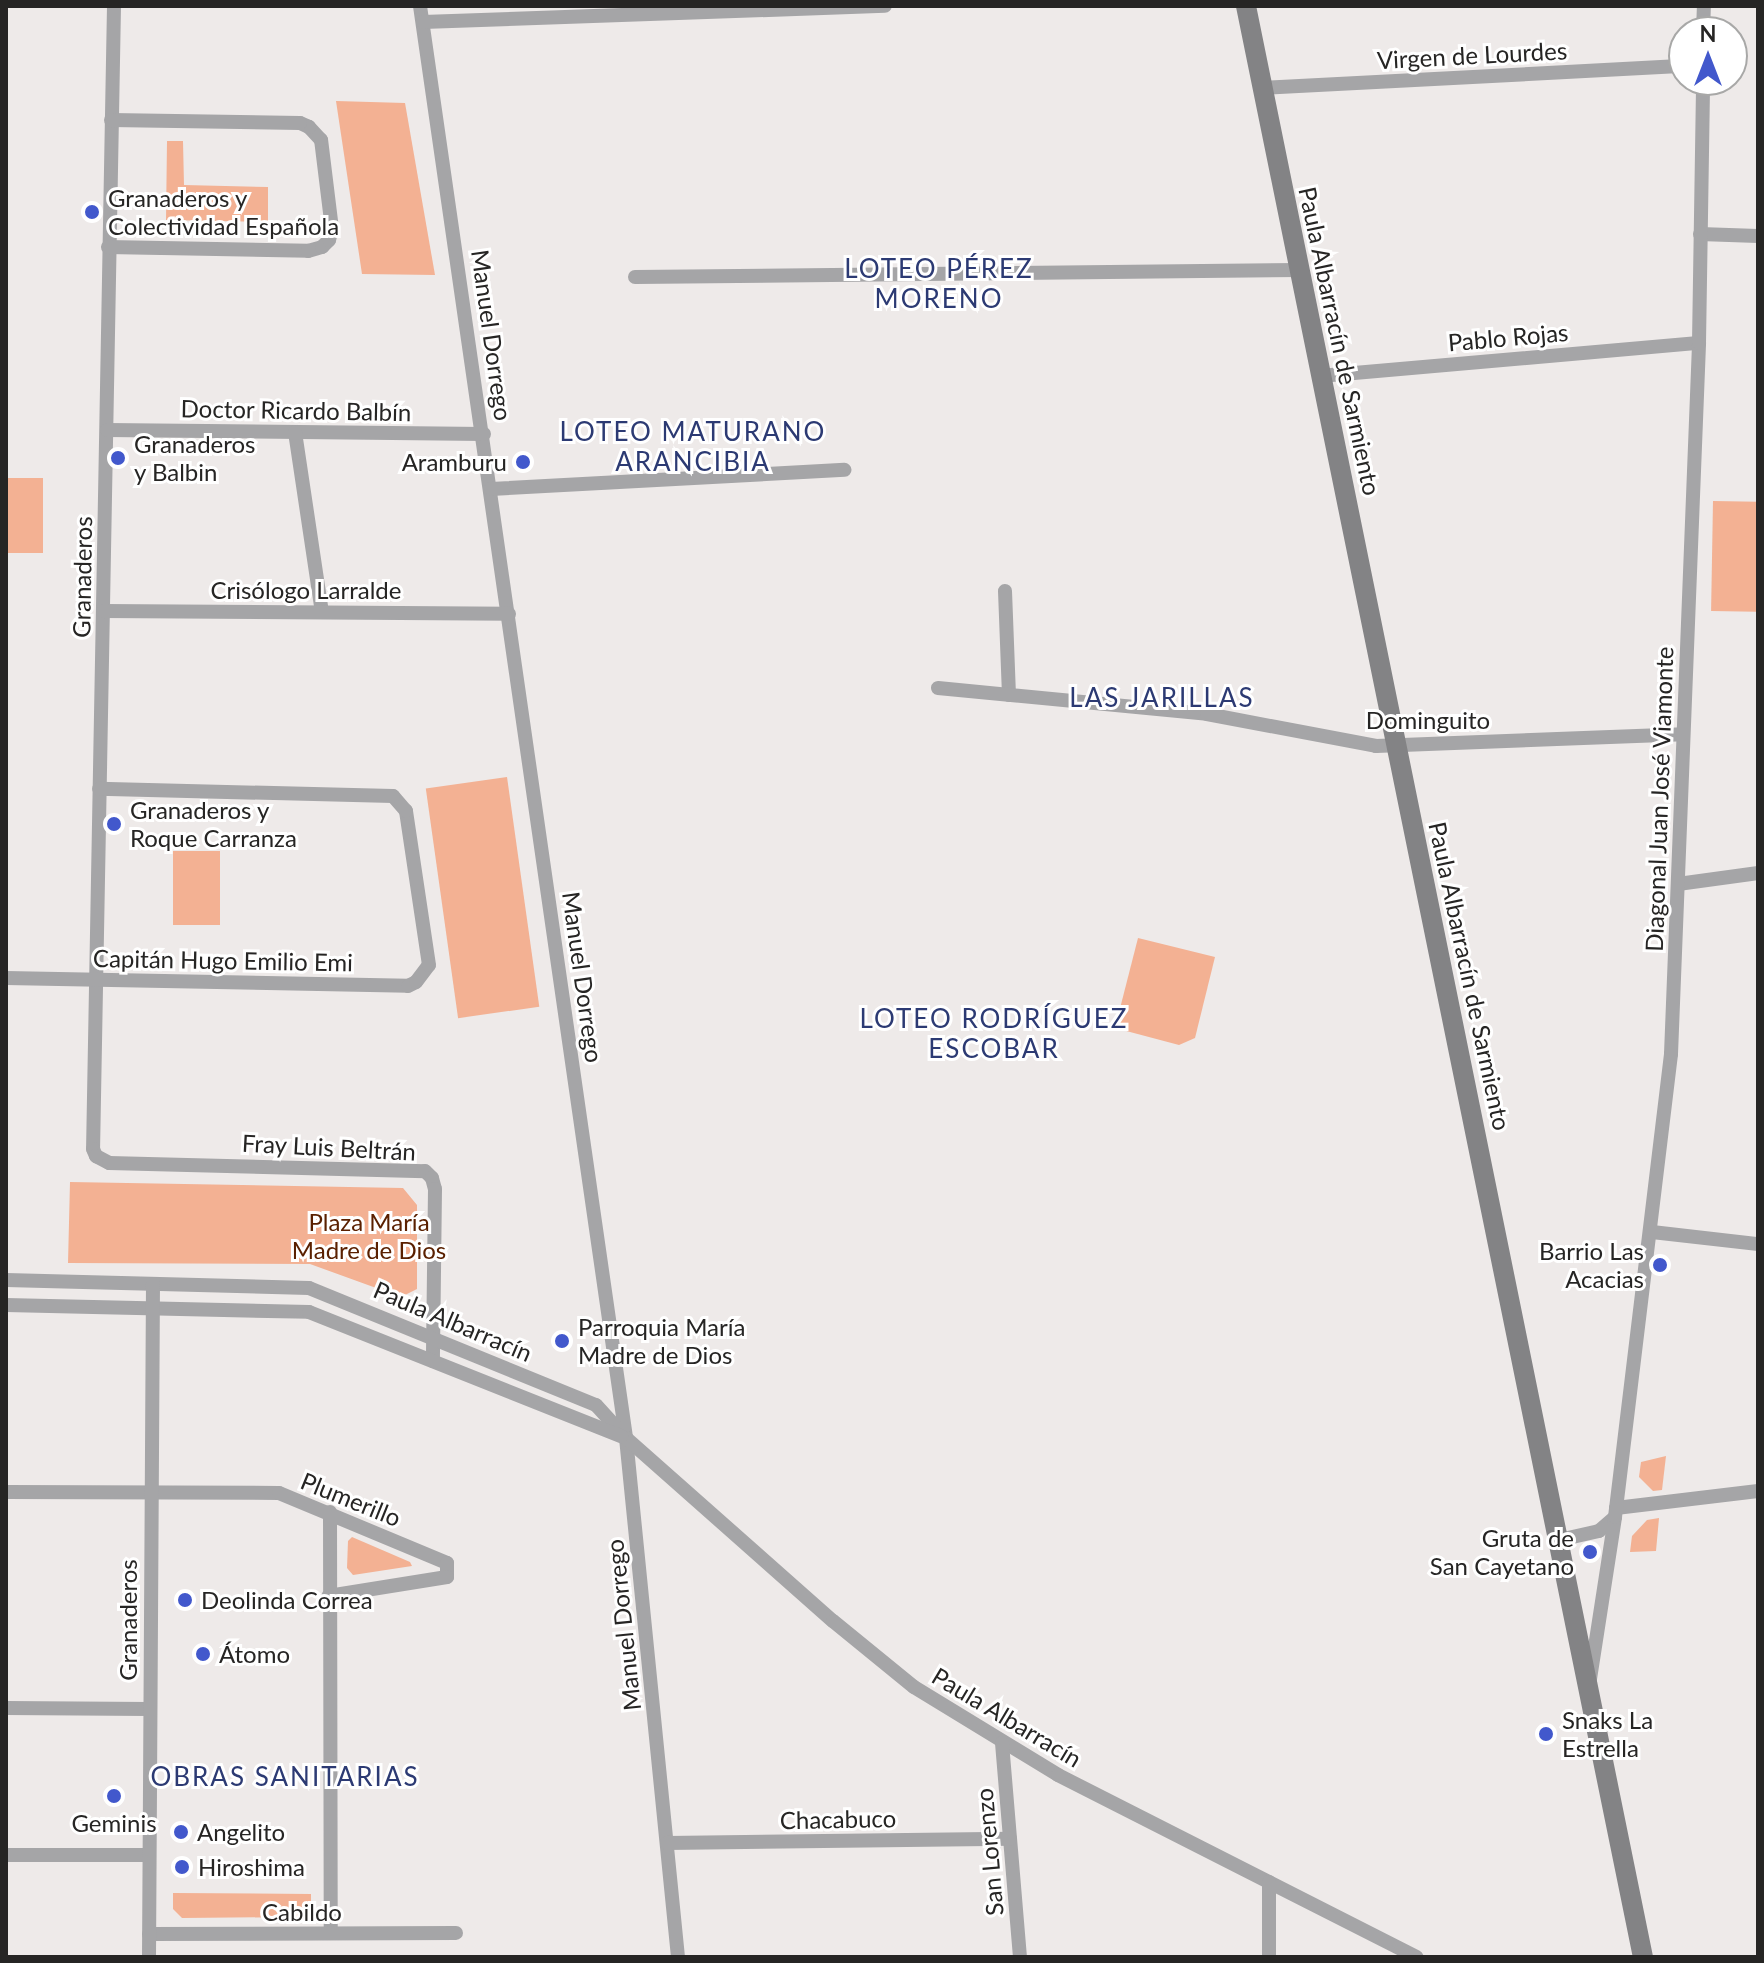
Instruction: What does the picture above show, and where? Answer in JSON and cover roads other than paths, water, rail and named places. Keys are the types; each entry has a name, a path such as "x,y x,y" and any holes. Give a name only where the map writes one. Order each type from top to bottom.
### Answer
{"main road":[{"name":"Paula Albarracín de Sarmiento","path":"1246,6 1643,1957"}],"street":[{"name":"Granaderos","path":"93,1149 114,6"},
{"name":"Manuel Dorrego","path":"420,6 484,434 626,1438 678,1957"},
{"path":"423,22 885,6"},
{"name":"Virgen de Lourdes","path":"1262,88 1668,67"},
{"name":"Diagonal Juan José Viamonte","path":"1589,1684 1616,1512 1671,1054 1699,343 1703,96"},
{"path":"108,247 308,251 322,247 329,240 332,229 321,140 300,123 111,120"},
{"path":"1700,234 1758,236"},
{"path":"635,277 1299,270"},
{"name":"Pablo Rojas","path":"1320,376 1699,343"},
{"name":"Doctor Ricardo Balbín","path":"107,430 484,434"},
{"path":"295,432 322,612"},
{"path":"491,489 844,470"},
{"path":"1005,591 1009,695"},
{"name":"Crisólogo Larralde","path":"103,611 509,614"},
{"name":"Dominguito","path":"938,688 1207,714 1376,746 1683,734"},
{"name":"Capitán Hugo Emilio Emi","path":"6,978 408,986 416,982 429,965 406,811 400,800 386,795 99,789"},
{"path":"1678,884 1758,873"},
{"name":"Fray Luis Beltrán","path":"93,1149 96,1156 109,1163 425,1171 432,1178 435,1189 433,1361"},
{"path":"1652,1232 1758,1244"},
{"name":"Paula Albarracín","path":"6,1280 309,1288 596,1405 626,1438 872,1655 914,1687 1002,1743 1082,1788 1417,1957"},
{"name":"Granaderos","path":"149,1957 153,1284"},
{"name":"Paula Albarracín","path":"6,1305 153,1305 309,1312 626,1438"},
{"path":"1559,1540 1599,1531 1616,1512 1758,1491"},
{"name":"Plumerillo","path":"6,1492 279,1493 447,1563 447,1577 329,1596"},
{"path":"330,1512 331,1933"},
{"path":"6,1708 149,1709"},
{"name":"San Lorenzo","path":"1002,1743 1020,1957"},
{"name":"Chacabuco","path":"667,1843 1010,1839"},
{"path":"6,1855 149,1855"},
{"path":"1269,1882 1269,1957"},
{"name":"Cabildo","path":"149,1934 456,1933"}],"place":[{"name":"Granaderos y Colectividad Española","path":"92,212"},
{"name":"Granaderos y Balbin","path":"118,458"},
{"name":"Aramburu","path":"523,462"},
{"name":"Granaderos y Roque Carranza","path":"114,824"},
{"name":"Barrio Las Acacias","path":"1660,1265"},
{"name":"Parroquia María Madre de Dios","path":"562,1341"},
{"name":"Gruta de San Cayetano","path":"1590,1552"},
{"name":"Deolinda Correa","path":"185,1600"},
{"name":"Átomo","path":"203,1654"},
{"name":"Snaks La Estrella","path":"1546,1734"},
{"name":"Geminis","path":"114,1796"},
{"name":"Angelito","path":"181,1832"},
{"name":"Hiroshima","path":"182,1867"}],"district":[{"name":"LOTEO PÉREZ MORENO","path":"939,284"},
{"name":"LOTEO MATURANO ARANCIBIA","path":"693,447"},
{"name":"LAS JARILLAS","path":"1162,698"},
{"name":"LOTEO RODRÍGUEZ ESCOBAR","path":"994,1034"},
{"name":"OBRAS SANITARIAS","path":"285,1777"}],"park label":[{"name":"Plaza María Madre de Dios","path":"369,1236"}]}
